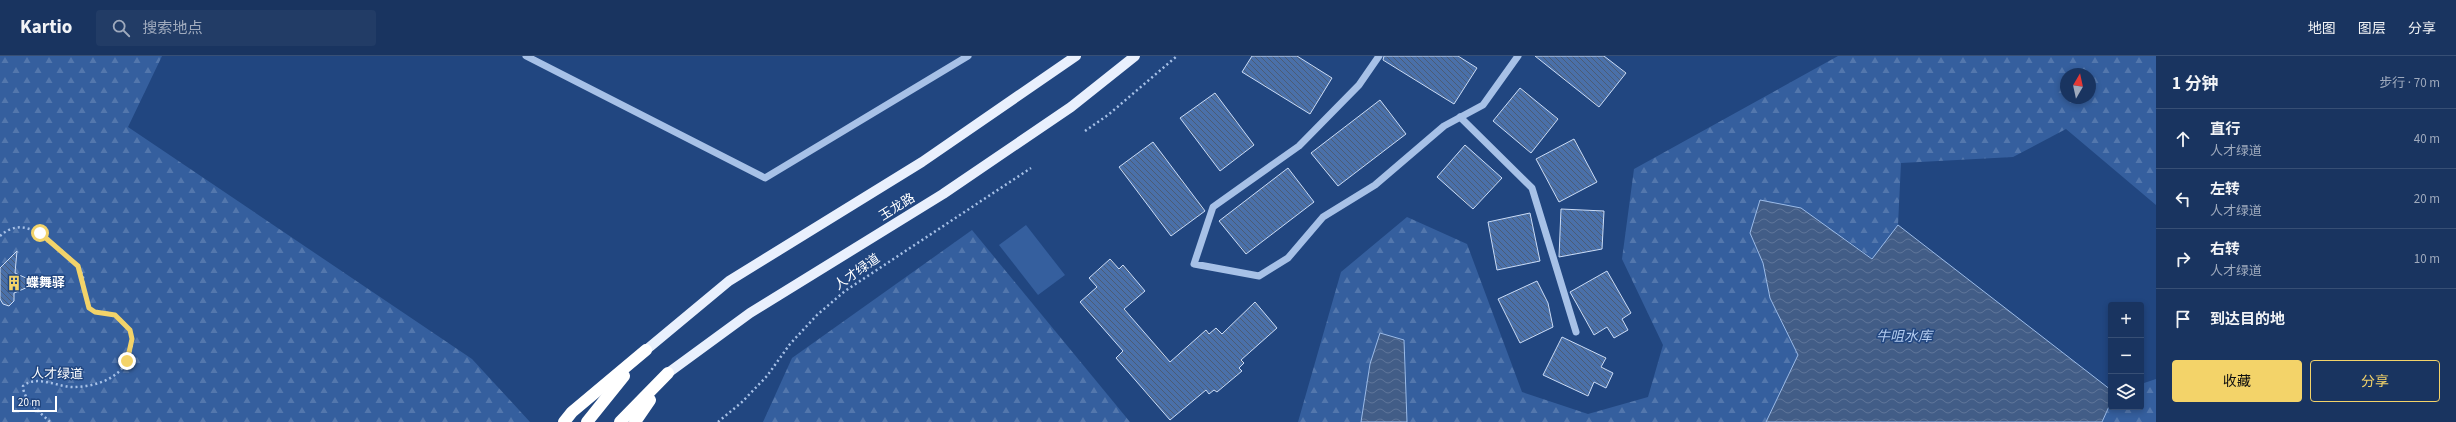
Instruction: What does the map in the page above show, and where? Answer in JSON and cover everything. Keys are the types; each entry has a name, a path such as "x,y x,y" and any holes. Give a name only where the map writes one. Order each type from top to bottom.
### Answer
{"highway":[{"path":"564,422 572,412 646,350"},
{"path":"587,422 646,350"},
{"path":"620,422 668,373"},
{"path":"635,422 668,373"}],"main road":[{"name":"玉龙路","path":"646,350 729,281 922,162 1076,56"},
{"name":"玉龙路","path":"668,373 750,313 943,194 1071,107 1135,56"}],"street":[{"path":"526,56 766,178 968,56"},
{"path":"1379,56 1359,85 1299,146 1213,207 1194,264 1259,276 1288,258 1323,217 1375,185 1444,126 1483,105 1518,56"},
{"path":"1460,117 1532,188 1576,332"}],"path":[{"path":"1085,131 1114,110 1176,56"},
{"name":"人才绿道","path":"718,422 742,402 767,376 790,344 817,315 845,291 1031,168"},
{"name":"人才绿道","path":"0,236 14,228 32,229 40,233 78,266 89,308 95,312 115,315 122,320 130,330 132,339 127,361 121,372 108,380 75,387 41,381 27,382 23,386 27,398 50,422"}],"green space":[{"path":"0,56 162,56 128,127 472,359 530,422 0,422"},
{"path":"1838,56 2156,56 2156,205 2066,129 2013,157 1901,163 1898,225 1873,259 1844,238 1750,233 1763,263 1770,298 1798,355 1766,422 1407,422 1404,340 1370,364 1361,422 1298,422 1341,272 1407,217 1467,244 1522,392 1588,414 1648,397 1663,345 1622,259 1634,169"},
{"path":"1026,225 1065,275 1038,295 999,245"},
{"path":"972,230 1130,422 763,422 792,358"},
{"path":"2156,379 2156,422 2102,422 2108,409 2108,410 2144,410 2144,383"}],"water":[{"name":"牛咀水库","path":"1760,200 1801,208 1872,259 1898,225 2108,388 2108,409 2102,422 1766,422 1798,355 1770,298 1763,263 1750,233"},
{"path":"1380,333 1404,340 1407,422 1361,422 1370,364"}],"building":[{"path":"1252,56 1297,56 1332,78 1310,114 1242,72"},
{"path":"1384,56 1458,56 1477,68 1454,104 1383,60"},
{"path":"1535,56 1604,56 1626,73 1599,107"},
{"path":"1520,88 1558,119 1531,153 1493,121"},
{"path":"1215,93 1254,145 1220,171 1180,118"},
{"path":"1380,100 1406,134 1338,186 1311,153"},
{"path":"1574,139 1597,182 1559,202 1536,159"},
{"path":"1153,142 1205,211 1171,236 1119,167"},
{"path":"1465,145 1502,178 1473,209 1437,177"},
{"path":"1288,168 1314,202 1246,254 1219,221"},
{"path":"1561,209 1604,211 1602,249 1559,257"},
{"path":"1530,213 1540,261 1497,270 1488,222"},
{"name":"蝶舞驿","path":"17,251 15,273 28,279 28,287 14,293 14,301 9,306 3,304 0,299 0,268"},
{"path":"1110,259 1119,269 1123,265 1145,291 1124,309 1170,362 1206,330 1209,334 1216,328 1222,334 1255,302 1277,328 1241,360 1244,363 1239,368 1242,371 1217,392 1214,390 1209,394 1206,390 1170,420 1116,358 1123,351 1080,302 1097,287 1089,278"},
{"path":"1607,271 1631,313 1622,319 1628,330 1614,338 1607,327 1594,335 1570,292"},
{"path":"1537,281 1548,303 1553,327 1520,343 1498,299"},
{"path":"1562,337 1606,358 1601,367 1613,373 1606,388 1594,382 1588,396 1543,375"}],"place":[{"name":"蝶舞驿","path":"14,283"}],"route":[{"path":"40,233 73,260 78,266 82,274 86,300 89,308 95,312 115,315 122,320 130,330 132,339 131,350 127,361"}]}
